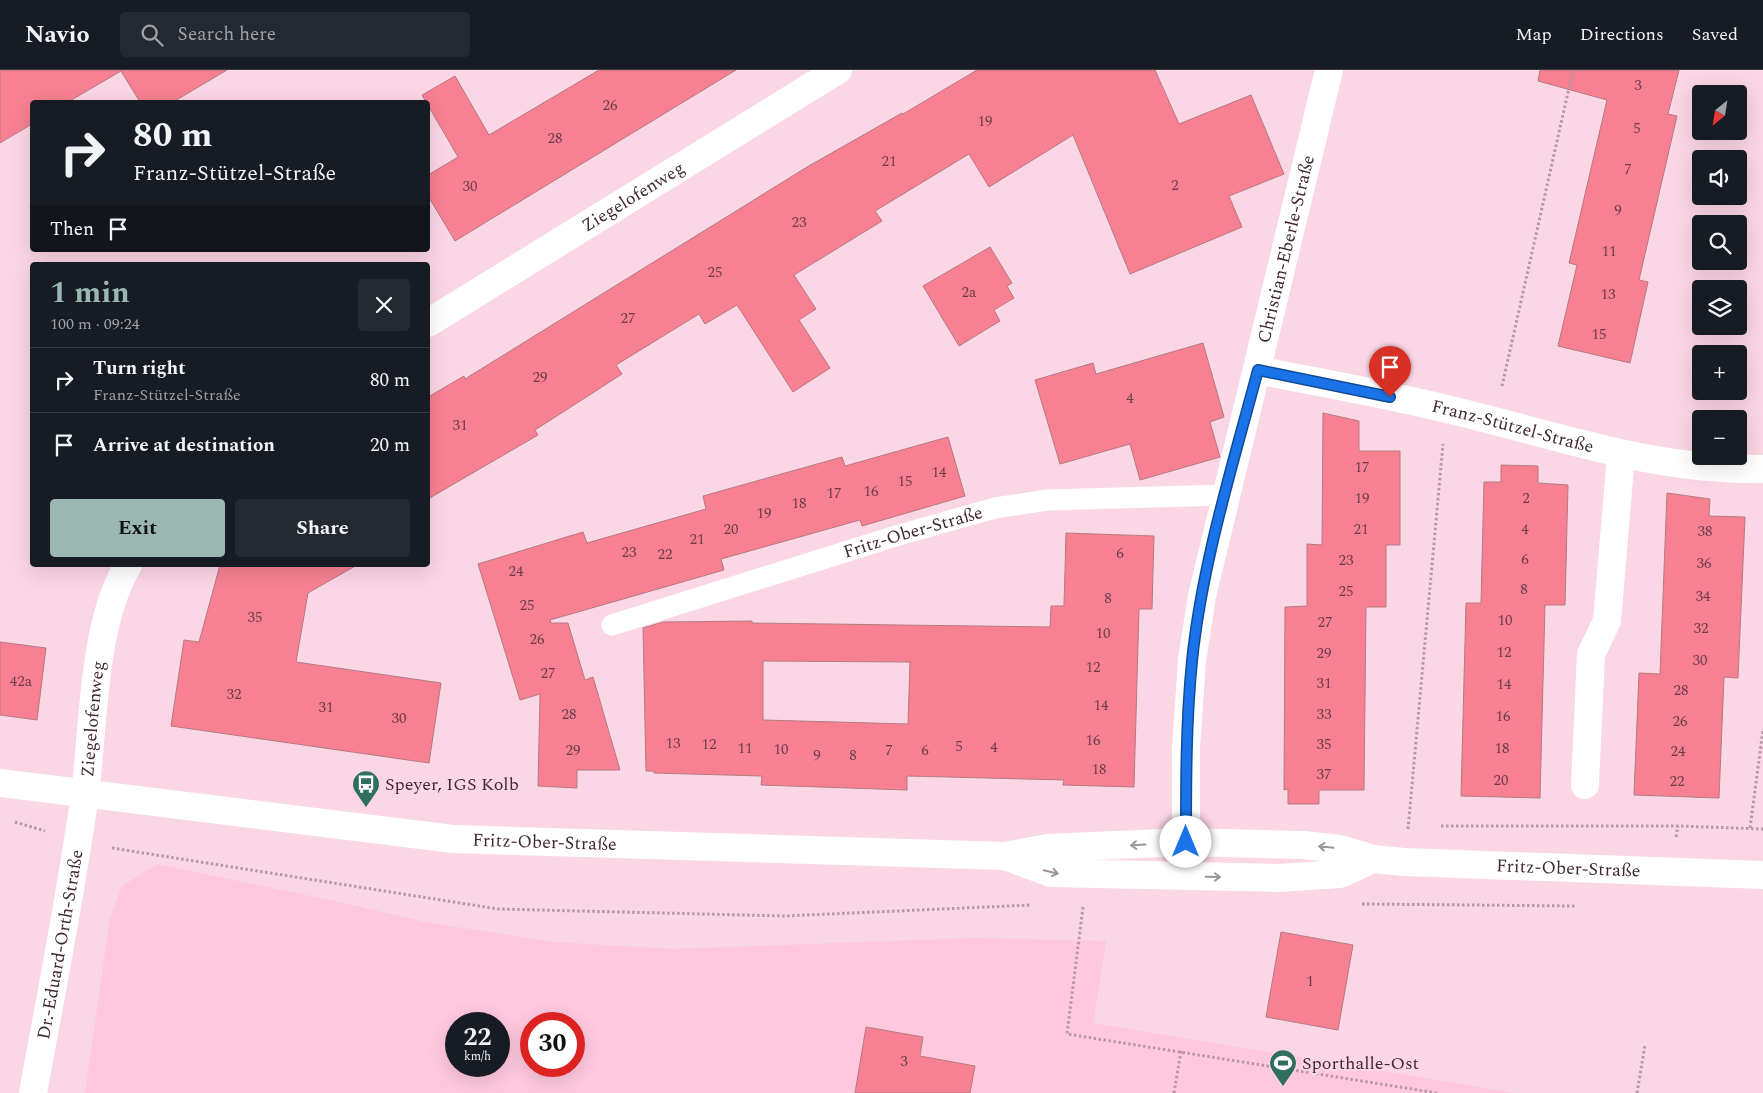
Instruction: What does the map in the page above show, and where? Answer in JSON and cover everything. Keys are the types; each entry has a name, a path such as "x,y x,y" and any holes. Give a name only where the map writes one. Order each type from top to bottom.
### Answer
{"street":[{"name":"Ziegelofenweg","path":"430,322 838,70"},
{"name":"Christian-Eberle-Straße","path":"1186,842 1186,748 1192,660 1202,596 1225,494 1258,370 1329,70"},
{"name":"Franz-Stützel-Straße","path":"1258,370 1446,409 1621,455 1688,465 1763,469"},
{"path":"1585,784 1591,654 1607,621 1621,455"},
{"name":"Ziegelofenweg","path":"0,783 85,794 102,640 120,578 127,567"},
{"name":"Fritz-Ober-Straße","path":"85,794 453,839 1005,856 1047,848 1186,842 1303,845 1340,848 1373,859 1763,875"},
{"name":"Dr.-Eduard-Orth-Straße","path":"33,1093 85,794"},
{"name":"Fritz-Ober-Straße","path":"1005,856 1051,873 1279,878 1340,874 1373,859"}],"lane":[{"name":"Fritz-Ober-Straße","path":"612,625 900,535 995,508 1047,500 1225,494"}],"path":[{"path":"1494,421 1573,70"},
{"path":"1408,826 1446,409"},
{"path":"1750,828 1763,730"},
{"path":"7,821 78,841 127,851 498,909 785,916 1034,904"},
{"path":"1399,826 1418,826"},
{"path":"1438,826 1678,826 1763,829"},
{"path":"1084,902 1068,1034 1436,1093"},
{"path":"1357,904 1582,906"},
{"path":"1637,1093 1645,1045"},
{"path":"1174,1093 1181,1051"}],"shaded area":[{"path":"157,864 425,922 553,942 673,949 975,938 1106,941 1093,1023 1515,1093 85,1093 110,918 122,886"}],"building":[{"path":"0,70 227,70 176,100 139,100 121,71 71,100 30,100 30,125 0,143"},
{"path":"599,70 736,70 455,241 430,199 430,174 458,157 430,109 430,100 425,100 422,95 455,76 489,135"},
{"path":"977,70 1155,70 1179,124 1251,95 1284,174 1229,196 1242,227 1130,274 1073,135 989,187 969,154 875,211 882,221 794,275 816,309 799,320 830,368 793,392 737,305 705,324 699,314 616,365 622,374 535,430 538,435 430,498 430,396 464,376 465,379 807,167 903,114"},
{"path":"1540,70 1679,70 1668,114 1677,116 1639,280 1648,282 1630,363 1558,346 1577,265 1569,263 1607,100 1538,81"},
{"path":"990,247 1012,283 1007,286 1014,298 994,310 1000,321 959,346 923,286"},
{"path":"1203,343 1224,417 1210,422 1220,457 1140,480 1130,444 1060,464 1035,380 1093,363 1096,374"},
{"path":"1323,413 1359,421 1359,451 1400,451 1400,545 1386,545 1386,607 1366,607 1364,790 1319,790 1319,804 1288,804 1288,789 1284,790 1285,607 1307,606 1307,544 1322,545"},
{"path":"948,437 965,496 862,526 860,520 721,559 724,570 550,620 551,623 568,623 585,680 593,677 620,770 577,770 577,788 538,786 540,694 520,700 478,564 583,532 587,543 706,509 703,496 842,457 845,466"},
{"path":"1501,465 1538,466 1538,483 1568,485 1565,605 1545,605 1540,798 1461,796 1466,603 1481,603 1484,482 1501,482"},
{"path":"1667,493 1710,499 1709,516 1745,517 1738,678 1724,677 1719,798 1634,795 1639,673 1660,674"},
{"path":"1066,533 1154,536 1152,609 1139,609 1134,787 1063,785 1064,780 907,776 907,790 761,785 762,776 654,773 654,771 646,771 643,628 663,622 752,621 752,623 1050,627 1051,606 1064,606","holes":["763,661 910,662 908,724 763,720"]},
{"path":"219,567 354,567 308,593 296,662 441,683 429,763 171,726 184,640 199,642"},
{"path":"0,642 46,648 37,720 0,715"},
{"path":"1281,932 1353,945 1338,1030 1266,1017"},
{"path":"866,1027 923,1037 920,1056 975,1066 970,1093 855,1093"}],"place":[{"name":"Speyer, IGS Kolb","path":"366,808"},
{"name":"Sporthalle-Ost","path":"1283,1087"}],"route":[{"path":"1186,842 1186,748 1192,660 1202,596 1225,494 1258,370 1390,397"}]}
